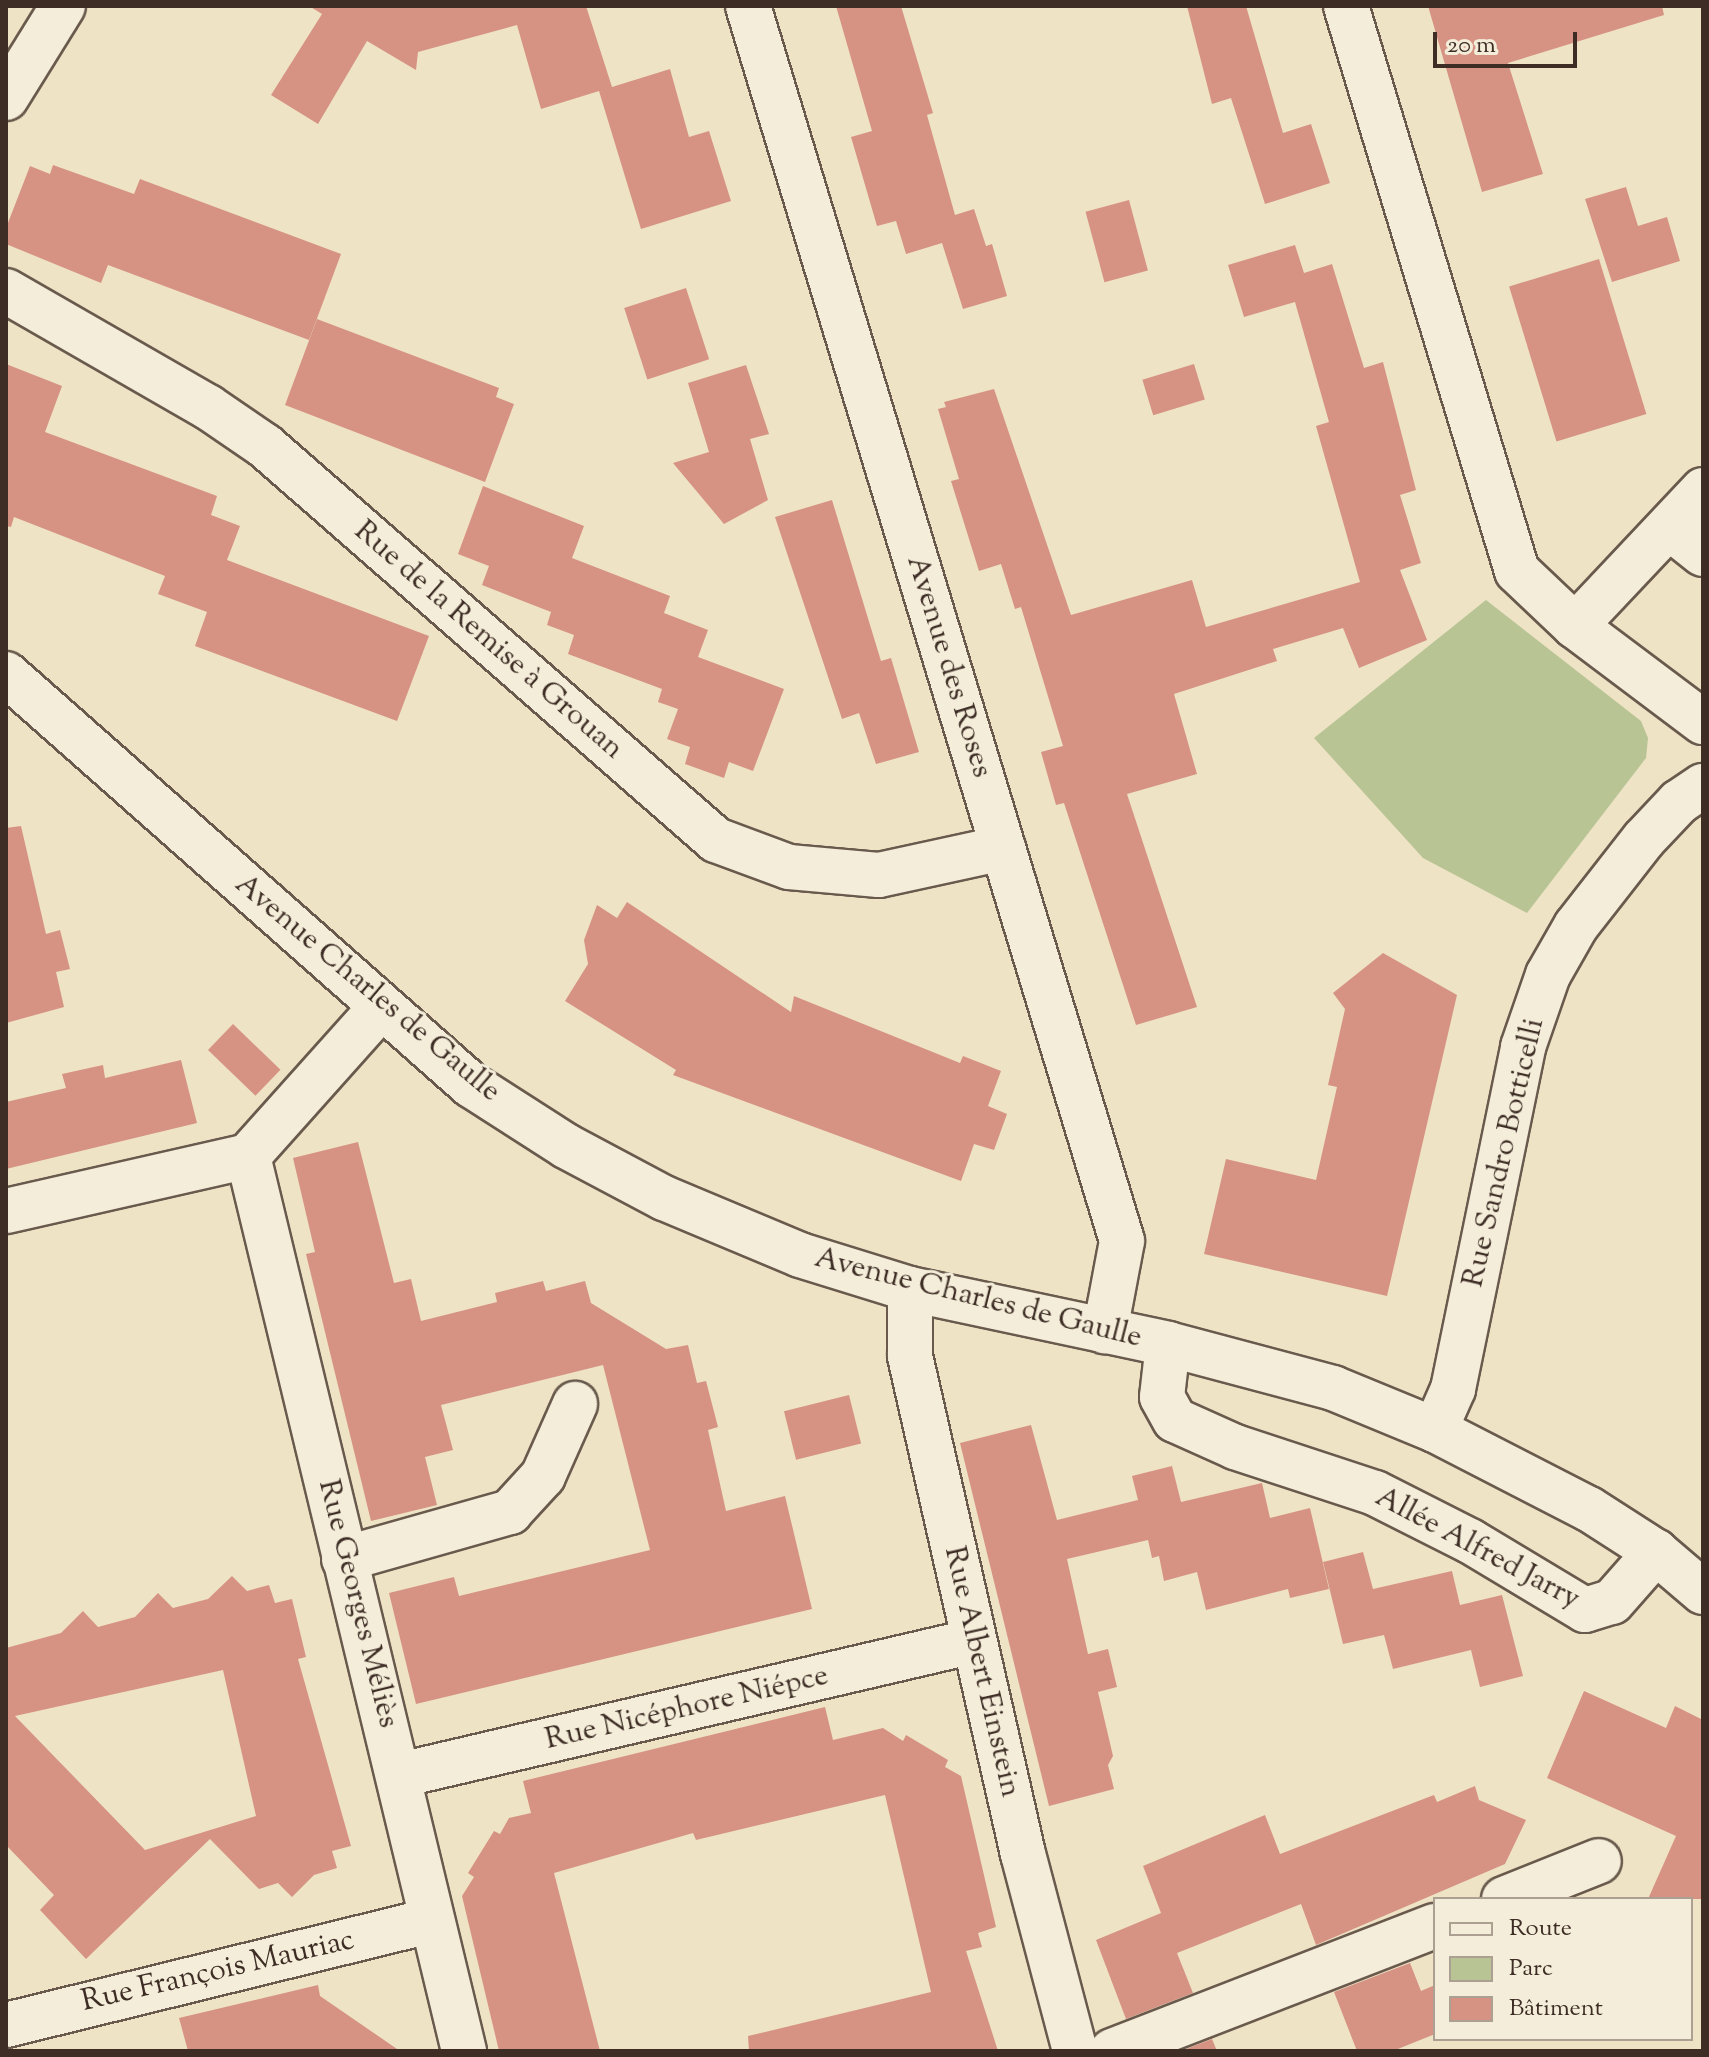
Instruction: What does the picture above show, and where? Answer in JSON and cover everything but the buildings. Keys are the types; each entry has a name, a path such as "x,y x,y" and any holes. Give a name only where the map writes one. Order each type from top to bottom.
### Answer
{"street":[{"path":"6,98 63,6"},
{"name":"Avenue des Roses","path":"748,6 1122,1241 1105,1331"},
{"path":"1346,6 1517,571 1575,626 1703,722"},
{"name":"Rue de la Remise à Grouan","path":"6,291 208,407 265,446 716,840 789,867 879,875 1003,848"},
{"path":"1575,626 1703,490"},
{"path":"1669,527 1703,554"},
{"name":"Avenue Charles de Gaulle","path":"6,674 471,1085 664,1198 800,1255 910,1289 1168,1344 1333,1388 1435,1430 1589,1509 1656,1552 1703,1592"},
{"name":"Rue Sandro Botticelli","path":"1435,1430 1453,1389 1523,1047 1548,975 1576,926 1644,839 1679,802 1703,786"},
{"path":"6,1211 248,1156 381,1007"},
{"name":"Rue Georges Méliès","path":"248,1156 344,1559 400,1775 431,1921 464,2051"},
{"name":"Rue Albert Einstein","path":"910,1289 910,1356 974,1641 1075,2051"},
{"name":"Allée Alfred Jarry","path":"1168,1344 1162,1397 1175,1420 1235,1447 1375,1493 1470,1541 1585,1610 1612,1602 1656,1552"},
{"path":"344,1559 510,1512 543,1476 575,1404"},
{"name":"Rue Nicéphore Niépce","path":"400,1775 974,1641"},
{"path":"1509,1897 1599,1861"},
{"name":"Rue François Mauriac","path":"6,2025 431,1921"},
{"path":"1112,2051 1433,1927"}],"green space":[{"path":"1486,600 1641,721 1648,738 1646,758 1527,913 1423,858 1314,738"}]}
